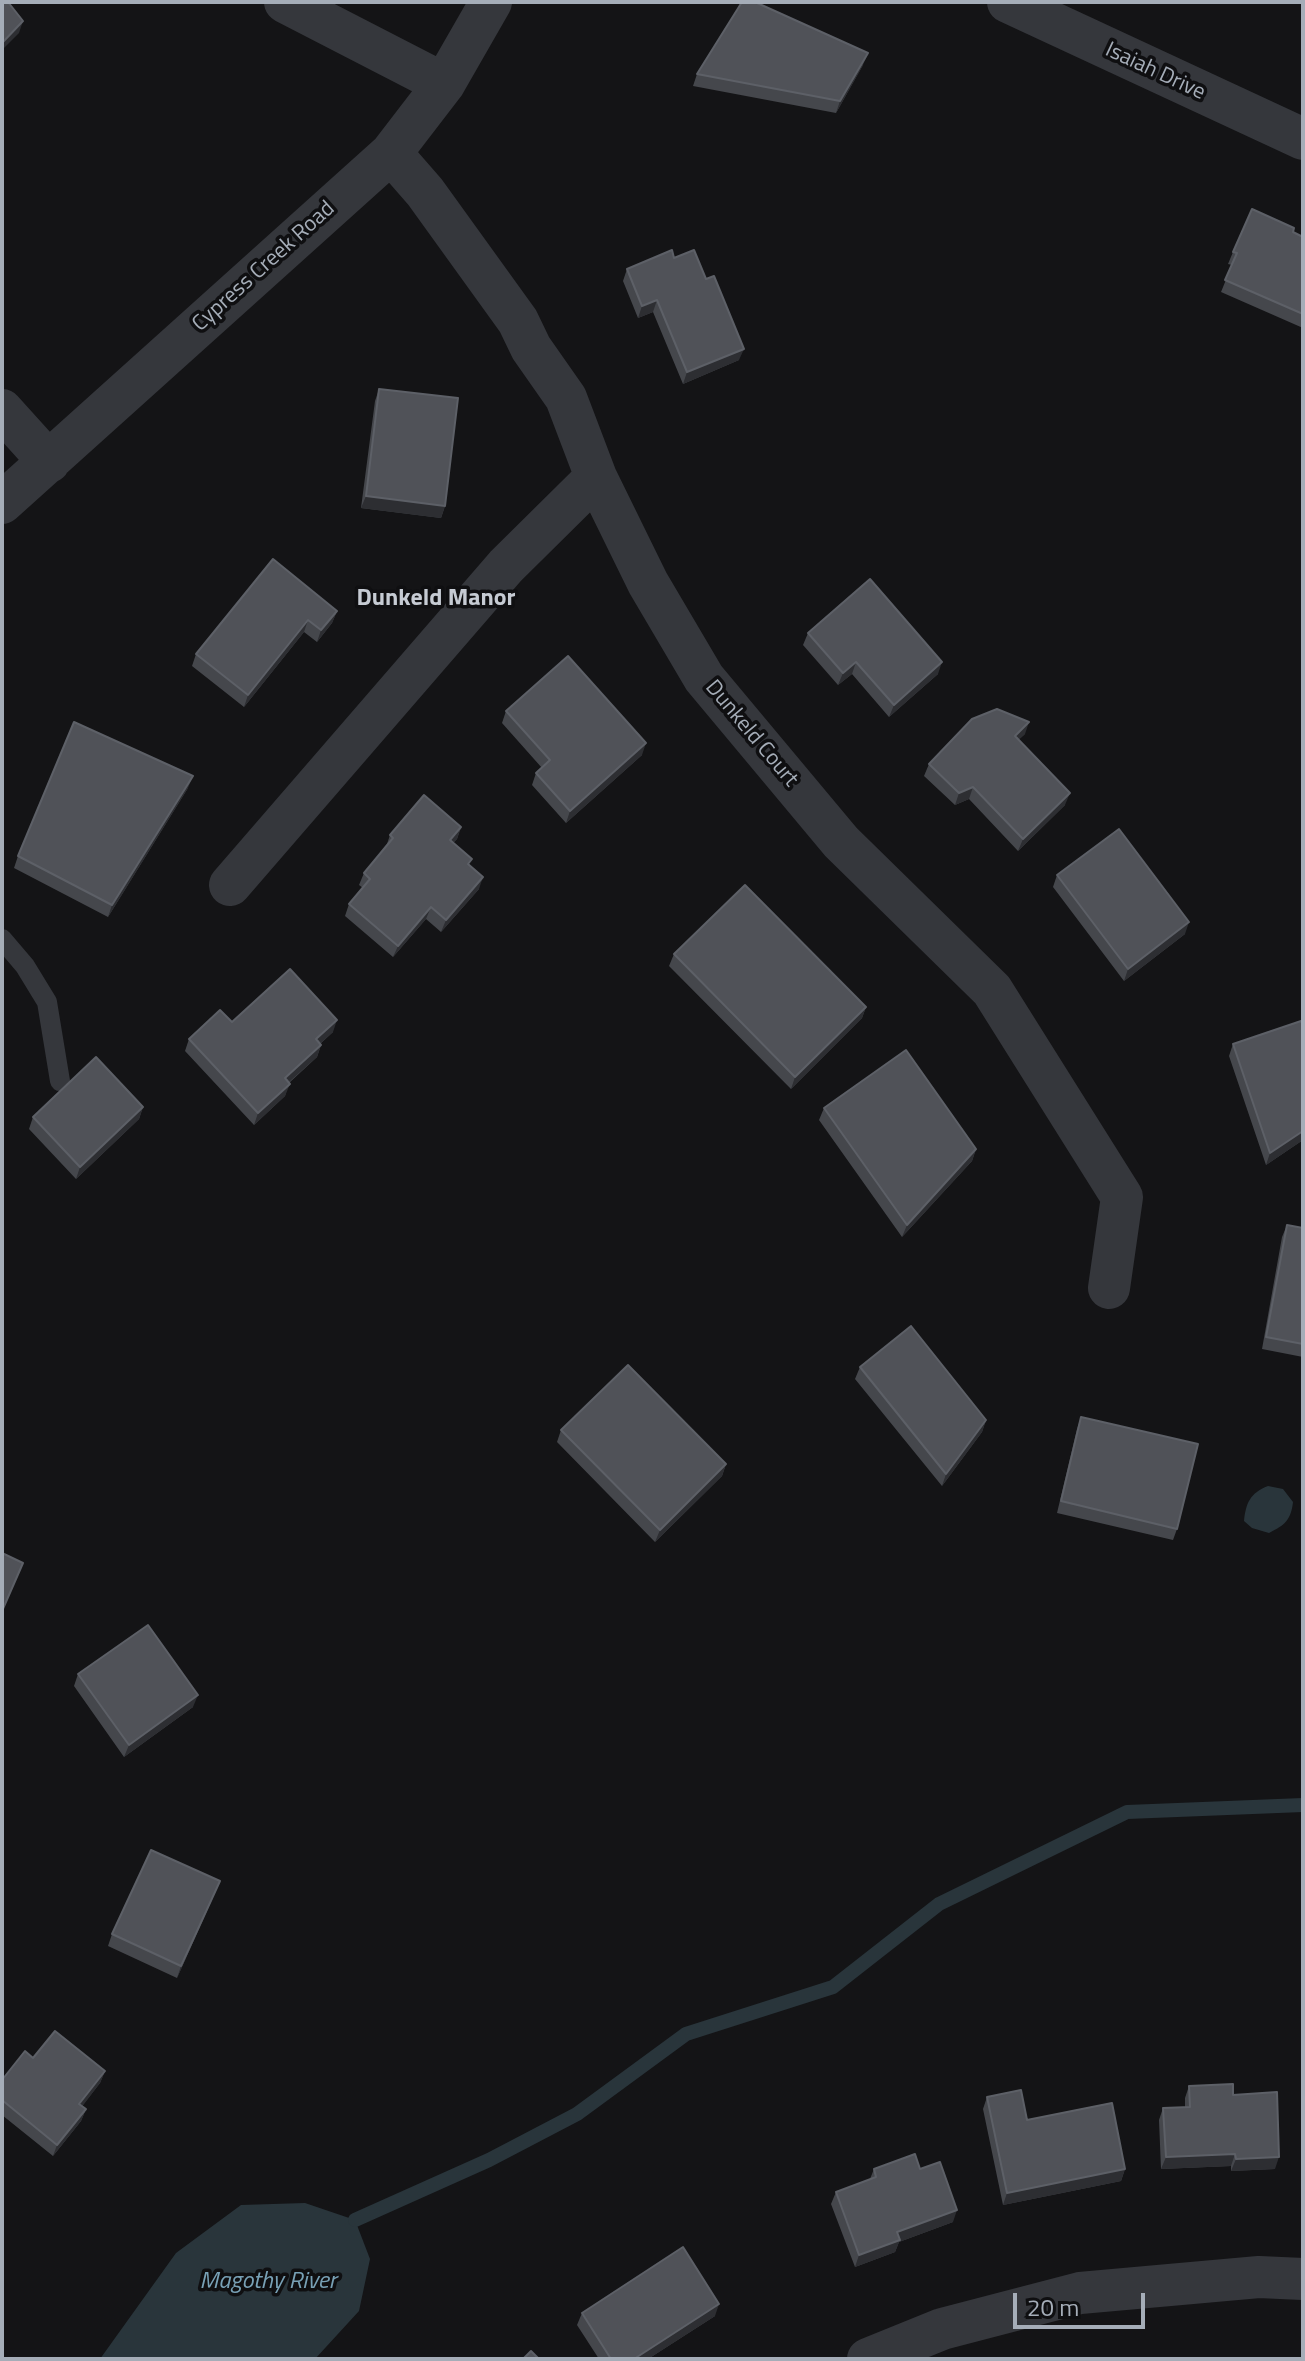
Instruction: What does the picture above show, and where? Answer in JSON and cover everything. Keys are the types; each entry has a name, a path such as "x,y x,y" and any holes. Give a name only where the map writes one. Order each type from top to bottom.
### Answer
{"street":[{"path":"285,2 444,84"},
{"name":"Cypress Creek Road","path":"2,503 391,153 444,84 491,2"},
{"name":"Isaiah Drive","path":"1008,2 1303,139"},
{"name":"Dunkeld Court","path":"391,153 425,192 518,321 531,348 566,398 596,477 648,583 704,678 841,842 992,990 1122,1197 1109,1288"},
{"path":"2,410 49,462"},
{"path":"230,885 506,566 596,477"},
{"path":"868,2359 942,2329 1080,2293 1259,2277 1303,2279"}],"lane":[{"path":"2,939 25,966 47,1002 60,1081"}],"water":[{"path":"1268,1486 1283,1489 1293,1502 1286,1521 1269,1533 1252,1528 1244,1521 1250,1499"},
{"name":"Magothy River","path":"305,2203 355,2220 370,2259 359,2311 315,2359 100,2359 176,2253 241,2205"}],"building":[{"path":"2,2 8,2 23,21 2,43"},
{"path":"742,2 755,2 868,53 840,101 697,74"},
{"path":"1252,209 1294,228 1293,232 1303,237 1303,314 1225,280 1237,253 1233,252"},
{"path":"672,250 674,258 694,250 706,279 714,276 744,349 687,372 657,300 642,306 627,269"},
{"path":"379,389 458,398 445,506 366,496"},
{"path":"273,559 337,611 321,630 308,620 248,695 196,654"},
{"path":"870,579 942,662 894,705 856,662 843,673 808,633"},
{"path":"568,656 646,743 570,811 536,773 550,760 506,711"},
{"path":"997,709 1029,722 1015,736 1070,793 1023,839 973,787 959,793 929,764 972,719"},
{"path":"74,722 193,776 112,905 18,856"},
{"path":"424,795 461,827 450,840 472,859 468,864 483,877 446,920 431,907 398,946 349,904 370,879 364,873 393,838 390,835"},
{"path":"1119,829 1189,922 1128,969 1057,875"},
{"path":"745,885 866,1007 795,1077 674,954"},
{"path":"290,969 337,1020 316,1039 321,1045 285,1078 290,1084 258,1113 189,1039 220,1010 232,1022"},
{"path":"1301,1021 1303,1131 1270,1153 1233,1044"},
{"path":"906,1050 976,1149 907,1225 824,1108"},
{"path":"96,1057 143,1107 80,1167 33,1117"},
{"path":"1287,1225 1303,1228 1303,1344 1266,1337"},
{"path":"911,1326 986,1420 946,1474 860,1367"},
{"path":"628,1365 726,1464 660,1530 561,1430"},
{"path":"1081,1417 1198,1444 1177,1529 1061,1501"},
{"path":"2,1553 23,1563 2,1611"},
{"path":"148,1625 198,1695 129,1745 78,1674"},
{"path":"151,1850 220,1881 181,1966 112,1934"},
{"path":"55,2031 105,2071 79,2104 86,2109 57,2145 2,2100 2,2080 25,2051 33,2058"},
{"path":"1233,2084 1233,2095 1277,2092 1279,2157 1236,2159 1235,2154 1166,2157 1163,2108 1190,2107 1189,2086"},
{"path":"1021,2090 1027,2120 1112,2103 1125,2169 1007,2193 987,2097"},
{"path":"915,2154 920,2169 940,2162 957,2210 897,2232 900,2240 859,2255 836,2192 876,2177 874,2169"},
{"path":"683,2247 719,2304 634,2359 611,2359 582,2313"},
{"path":"531,2351 539,2359 523,2359"}],"waterway":[{"path":"355,2220 489,2160 577,2114 686,2034 833,1987 939,1904 1127,1812 1303,1805"}],"district":[{"name":"Dunkeld Manor","path":"436,599"}]}
